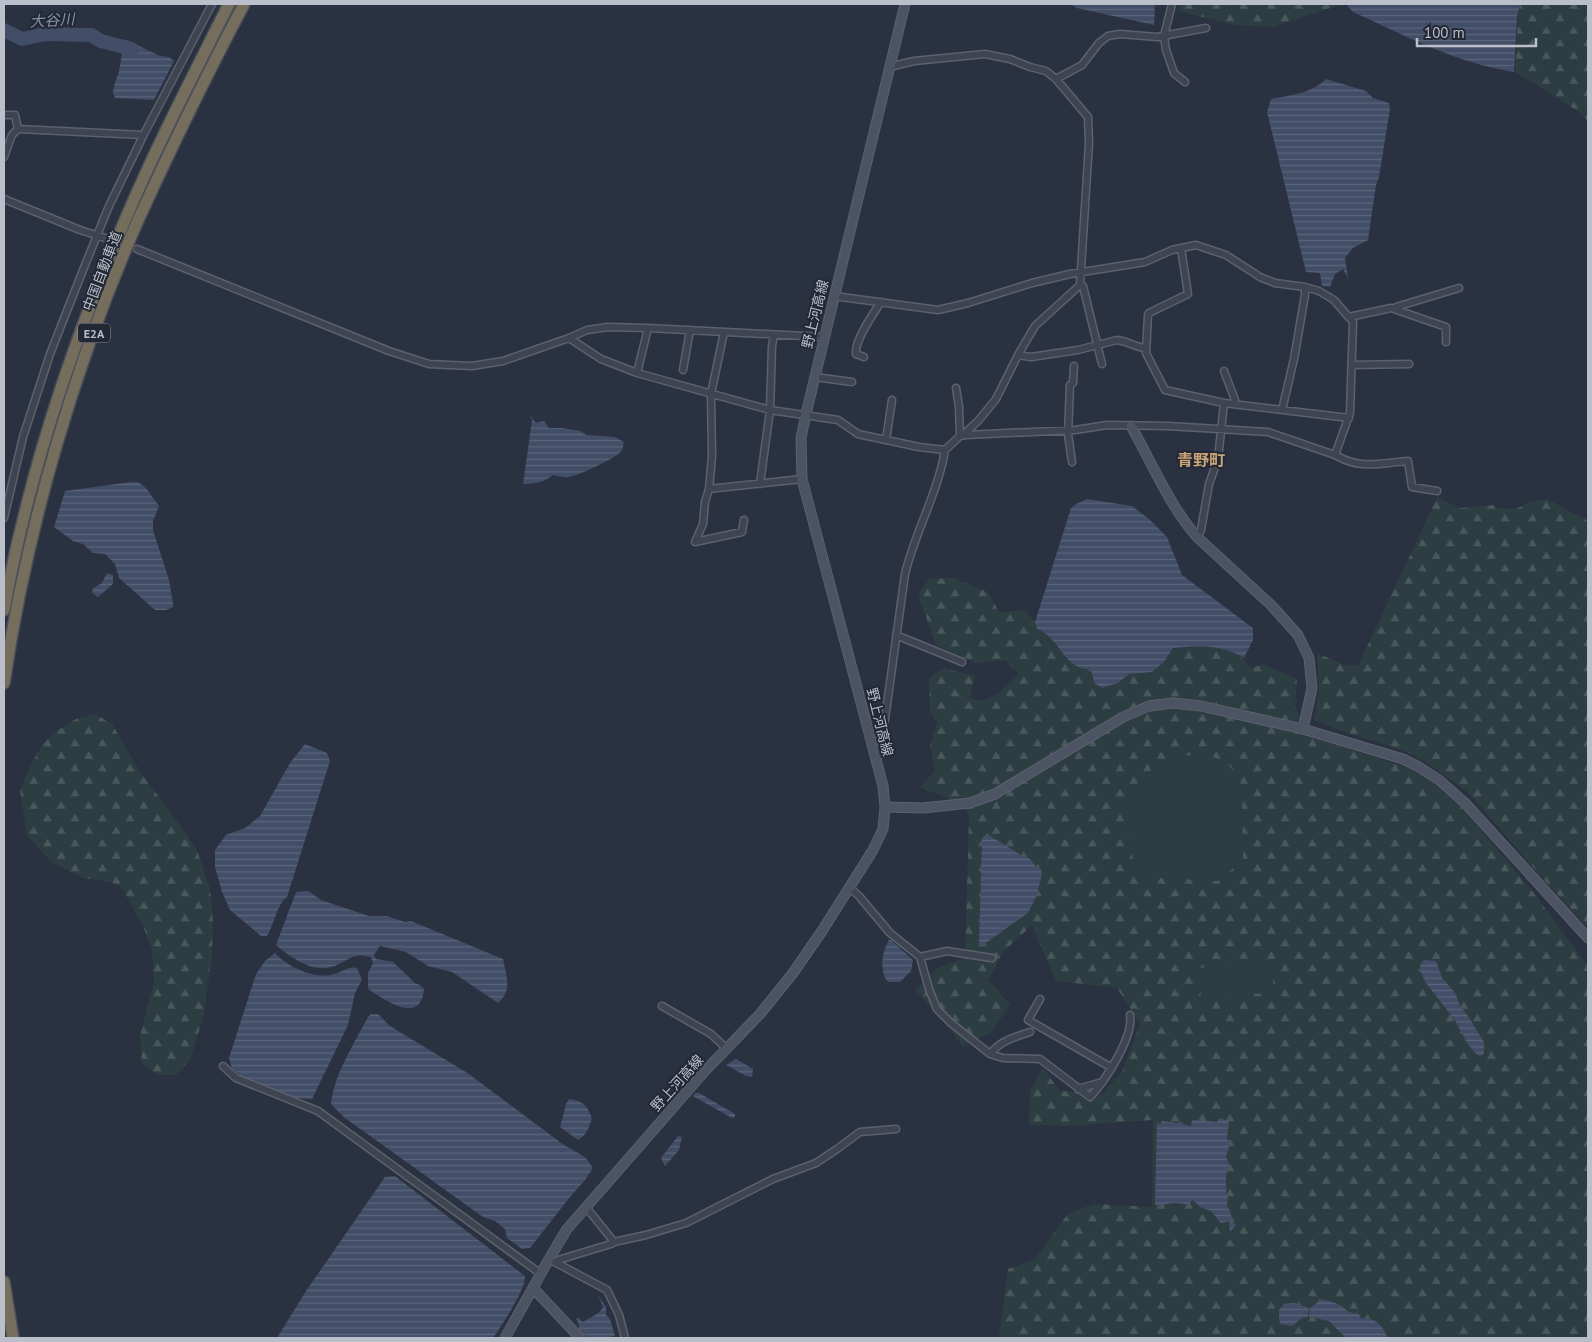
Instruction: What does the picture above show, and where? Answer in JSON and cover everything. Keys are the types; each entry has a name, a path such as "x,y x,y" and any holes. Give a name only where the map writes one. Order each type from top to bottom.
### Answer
{"highway":[{"name":"中国自動車道","path":"4,610 21,528 48,428 72,356 126,216 229,4"},
{"name":"中国自動車道","path":"4,682 11,632 32,539 61,432 84,360 139,220 185,120 244,4"},
{"path":"4,1282 13,1338"}],"main road":[{"name":"野上河高線","path":"505,1338 541,1274 553,1260 568,1229 705,1071 760,1014 793,973 850,888 873,850 883,829 885,807 883,786 802,479 801,438 905,4"},
{"path":"1131,426 1179,513 1196,538 1271,605 1298,635 1309,658 1312,688 1303,729"},
{"path":"885,807 923,808 970,803 995,794 1123,716 1149,706 1173,703 1201,706 1303,729 1403,759 1439,780 1465,803 1588,938"},
{"path":"533,1288 580,1338"}],"street":[{"path":"4,518 23,437 50,354 109,206 143,135 212,4"},
{"path":"1172,4 1164,36 1166,50 1174,73 1185,82"},
{"path":"1056,79 1082,65 1099,43 1108,36 1120,34 1156,37 1206,28"},
{"path":"889,67 914,61 985,54 1010,59 1046,71 1056,79 1088,117 1090,142 1080,285 1082,286 1098,343 1102,364"},
{"path":"4,115 15,116 18,130"},
{"path":"4,157 12,135 18,130 143,135"},
{"path":"4,198 80,230 105,238"},
{"path":"834,296 938,310 968,303 1032,283 1081,272 1145,262 1172,250 1196,245 1226,255 1260,277 1274,283 1319,291 1334,300 1350,317 1353,322 1349,418 1335,455"},
{"path":"1181,248 1189,292 1149,314 1145,348 1165,390 1224,403 1349,418"},
{"path":"137,250 389,351 429,364 472,366 494,362 569,338 587,330 608,327 824,337"},
{"path":"875,759 880,755 896,635 910,555 942,467 945,450 978,421 996,399 1018,354 1035,326 1080,285"},
{"path":"1282,410 1294,359 1305,287"},
{"path":"1394,309 1459,288"},
{"path":"864,357 856,354 855,348 881,302"},
{"path":"1350,317 1391,308 1446,327 1446,342"},
{"path":"637,373 648,328"},
{"path":"682,370 690,330"},
{"path":"724,332 711,394 712,456 709,490 705,502 703,524 695,542 742,532 744,520"},
{"path":"760,484 770,410 774,334"},
{"path":"569,338 601,358 637,373 770,410 838,420 858,434 919,447 945,450"},
{"path":"1018,354 1031,357 1078,350 1098,343 1117,340 1123,340 1139,348 1145,348"},
{"path":"1352,365 1409,364"},
{"path":"1072,462 1068,430 1070,386 1073,382 1074,366"},
{"path":"1224,371 1235,400 1234,404"},
{"path":"815,377 852,382"},
{"path":"956,388 963,436"},
{"path":"886,440 892,400"},
{"path":"1196,538 1202,530 1209,484 1218,459 1224,403"},
{"path":"963,436 1107,426 1268,432 1362,465 1408,461 1412,487 1437,492"},
{"path":"709,490 802,479"},
{"path":"896,635 962,662"},
{"path":"850,888 890,933 920,956 929,989 937,1009 951,1023 990,1054 1003,1058 1040,1059 1090,1097 1102,1084 1112,1068 1130,1027 1130,1015"},
{"path":"920,956 947,951 992,958"},
{"path":"1040,999 1028,1020 1112,1068"},
{"path":"662,1006 711,1034 727,1049"},
{"path":"990,1054 1005,1041 1030,1032"},
{"path":"223,1066 236,1078 318,1111 541,1274"},
{"path":"1078,1089 1099,1083 1102,1084"},
{"path":"553,1260 686,1224 773,1179 816,1162 860,1132 896,1129"},
{"path":"586,1207 614,1242"},
{"path":"553,1260 607,1290 619,1315 626,1338"}],"green space":[{"path":"1180,4 1343,4 1272,27 1234,25 1179,11"},
{"path":"1520,4 1588,4 1588,121 1576,110 1515,72"},
{"path":"1437,498 1461,508 1494,505 1496,508 1516,509 1531,501 1547,499 1588,521 1588,927 1544,880 1469,793 1426,762 1405,751 1336,729 1315,720 1319,686 1317,653 1344,665 1358,666"},
{"path":"953,578 988,592 999,612 1024,610 1035,622 1037,629 1052,639 1068,659 1082,668 1091,669 1093,683 1102,688 1118,683 1129,674 1152,672 1164,662 1173,649 1194,647 1226,650 1244,660 1251,668 1263,664 1297,679 1295,707 1310,737 1402,766 1424,776 1464,810 1533,892 1588,966 1588,1338 999,1338 1008,1269 1035,1259 1067,1215 1093,1204 1152,1207 1153,1120 1066,1126 1029,1125 1030,1091 1043,1068 1060,1091 1102,1094 1122,1072 1140,1024 1117,988 1056,981 1032,925 1003,952 988,980 1010,1004 992,1032 963,1047 940,1016 915,990 936,969 965,958 969,816 963,804 920,787 935,771 930,745 937,723 930,711 929,678 943,668 975,676 970,698 983,701 999,693 1019,674 1005,660 976,663 936,645 918,595 929,579"},
{"path":"95,714 112,724 141,773 186,833 198,853 210,889 213,922 212,956 203,1018 190,1060 176,1075 159,1075 142,1065 140,1035 154,983 152,949 143,926 122,888 111,882 83,878 51,862 27,835 20,790 42,745 55,732 76,719"},
{"path":"1201,753 1224,761 1239,776 1242,794 1243,860 1217,881 1147,877 1133,858 1128,815 1134,787 1155,766 1180,757"},
{"path":"1271,961 1274,992 1201,999 1198,968"}],"water":[{"path":"1070,4 1155,4 1154,25 1077,8"},
{"path":"1346,4 1520,4 1517,18 1514,72 1472,62 1432,48 1353,12"},
{"path":"127,40 160,56 169,57 174,61 154,100 115,98 113,93 114,86 119,71 124,42"},
{"path":"1326,79 1366,91 1373,98 1389,103 1390,109 1368,240 1353,248 1345,258 1348,278 1343,269 1335,274 1330,287 1322,286 1320,273 1306,272 1267,112 1271,99 1307,91"},
{"path":"530,415 536,423 544,421 549,428 581,431 586,435 615,437 624,442 622,449 606,461 574,476 553,475 539,482 523,484 532,420"},
{"path":"138,482 146,488 159,506 153,521 153,530 169,580 173,603 173,607 166,610 155,610 119,578 115,564 105,554 93,553 83,544 73,541 54,527 65,491"},
{"path":"1087,499 1132,506 1149,519 1167,537 1182,575 1253,628 1253,640 1244,658 1218,648 1173,648 1164,662 1152,672 1129,674 1118,683 1102,688 1094,683 1091,669 1082,668 1074,664 1052,639 1037,629 1035,622 1071,508"},
{"path":"107,573 113,575 113,584 98,597 92,593 93,588 102,583"},
{"path":"305,744 327,753 330,761 287,897 278,910 267,936 261,936 230,910 222,892 215,867 215,850 226,835 245,828 260,816 290,763"},
{"path":"987,834 1030,859 1036,867 1040,868 1042,874 1036,897 1028,913 983,945 979,945 982,838"},
{"path":"308,891 321,900 369,916 387,916 405,922 411,921 503,959 507,977 506,993 498,1003 452,972 428,966 406,952 380,946 374,955 376,959 393,962 424,989 421,1000 416,1006 409,1008 401,1007 392,1004 368,989 368,973 373,963 371,957 357,956 339,964 322,968 306,965 298,961 276,945 296,892"},
{"path":"889,940 913,960 911,971 900,982 888,982 883,973 883,955"},
{"path":"275,953 287,963 310,974 327,975 348,968 357,968 362,980 355,993 348,1025 312,1099 295,1098 244,1078 232,1068 229,1058 256,974 265,961"},
{"path":"1424,960 1436,961 1442,978 1456,994 1459,1004 1484,1042 1484,1054 1480,1056 1474,1052 1455,1020 1426,983 1421,973 1420,965"},
{"path":"371,1014 378,1014 390,1026 469,1074 564,1145 585,1157 593,1168 530,1248 522,1249 507,1238 505,1229 495,1221 483,1217 345,1118 331,1104 340,1070"},
{"path":"736,1059 753,1069 752,1077 746,1076 726,1065"},
{"path":"695,1093 699,1093 735,1114 735,1117 732,1118 693,1096"},
{"path":"569,1099 584,1104 592,1118 589,1127 578,1140 560,1127"},
{"path":"1219,1118 1229,1121 1227,1139 1230,1143 1226,1157 1229,1166 1226,1179 1226,1193 1231,1220 1236,1225 1230,1232 1229,1221 1221,1223 1211,1211 1200,1207 1193,1200 1188,1205 1173,1203 1159,1207 1155,1204 1157,1123 1160,1124 1162,1121 1181,1122 1191,1126 1192,1120 1217,1122"},
{"path":"678,1136 682,1137 679,1150 665,1166 661,1158"},
{"path":"395,1176 525,1276 522,1290 493,1338 277,1338 306,1291 385,1177"},
{"path":"598,1295 606,1307 606,1315 610,1319 615,1336 588,1338 579,1329 576,1318 583,1322 597,1314 603,1307"},
{"path":"1319,1299 1330,1301 1350,1312 1358,1313 1361,1318 1375,1321 1380,1325 1388,1338 1346,1338 1329,1321 1309,1317 1310,1308"},
{"path":"1294,1303 1309,1308 1308,1317 1302,1318 1292,1326 1281,1324 1279,1310 1284,1304"}],"waterway":[{"name":"大谷川","path":"4,30 22,39 45,34 91,35 101,41 132,49"}],"tunnel":[{"path":"105,238 137,249"}],"district":[{"name":"青野町","path":"1201,460"}]}
